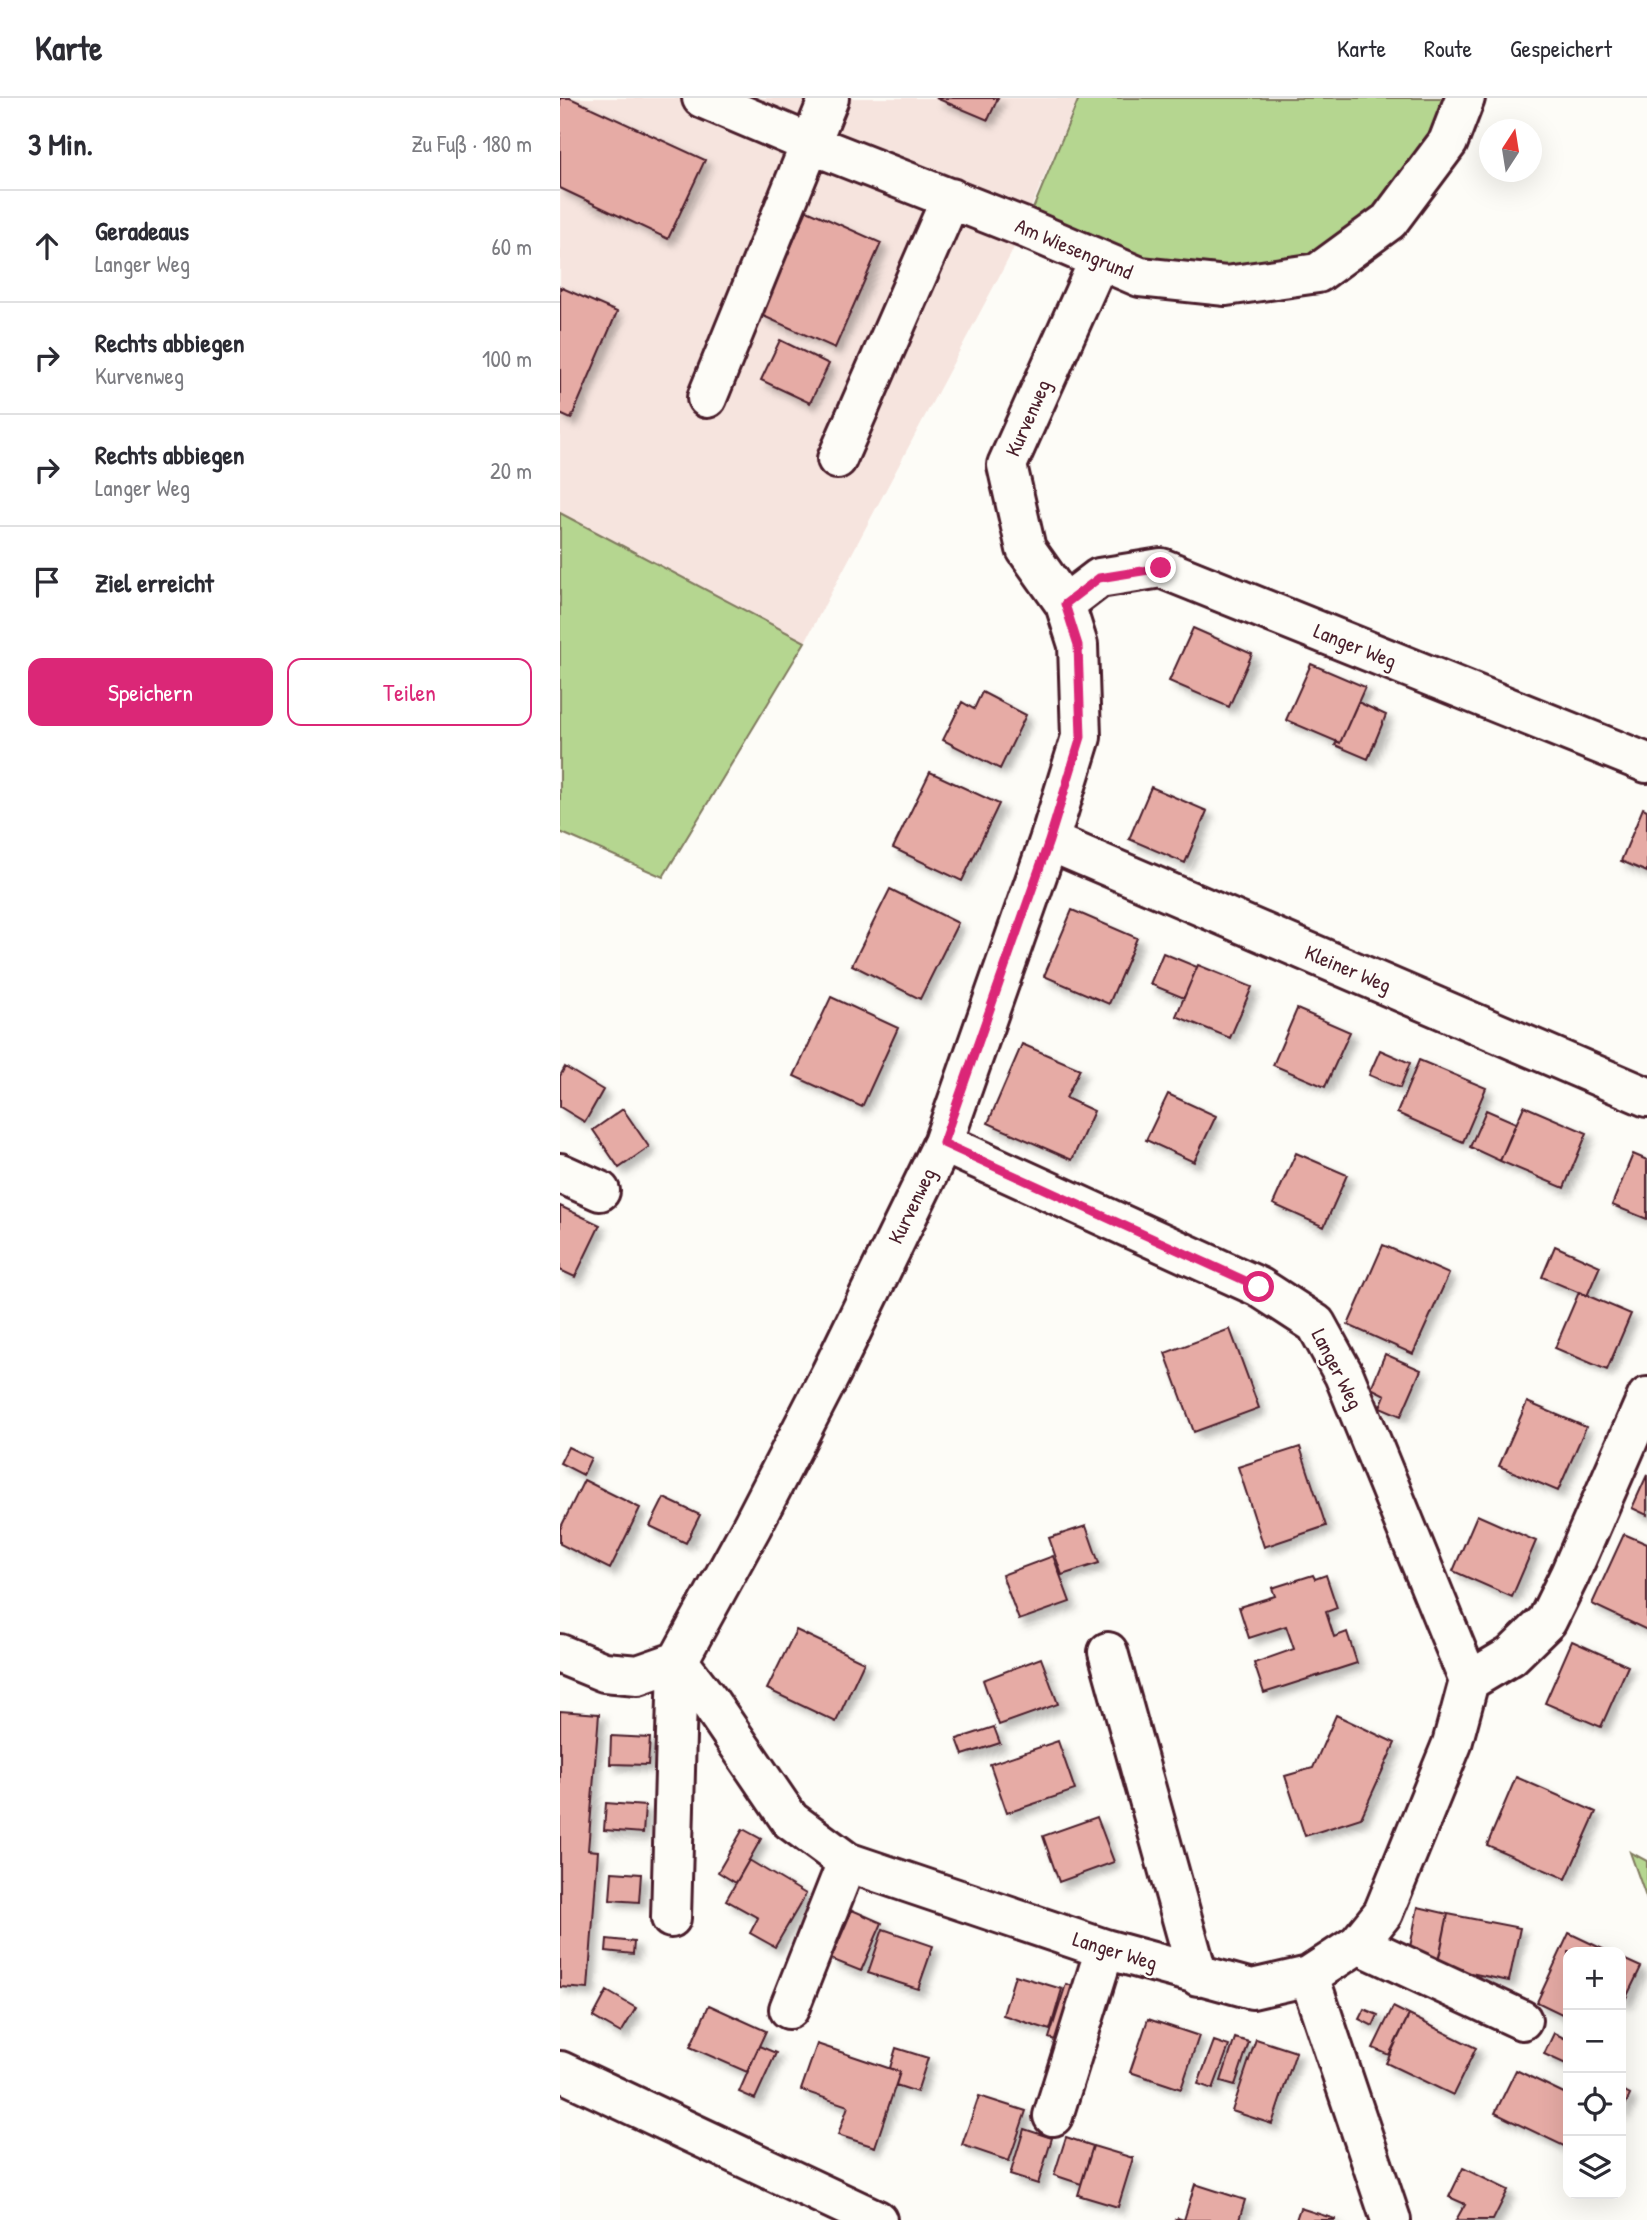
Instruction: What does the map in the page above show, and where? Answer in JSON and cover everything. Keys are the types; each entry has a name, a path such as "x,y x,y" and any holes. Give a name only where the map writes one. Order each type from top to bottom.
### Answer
{"street":[{"name":"Am Wiesengrund","path":"702,98 1140,277 1226,286 1318,273 1389,221 1448,142 1465,98"},
{"path":"706,398 829,98"},
{"path":"837,459 951,198"},
{"name":"Kurvenweg","path":"678,1661 831,1373 943,1143 1049,841 1081,737 1078,645 1065,604 1026,549 1007,465 1099,260"},
{"name":"Langer Weg","path":"1065,604 1099,578 1161,568 1647,763"},
{"name":"Kleiner Weg","path":"1049,841 1647,1097"},
{"name":"Langer Weg","path":"678,1661 709,1701 790,1820 847,1862 1105,1949 1252,1989 1309,1976 1358,1944 1383,1913 1452,1744 1469,1681 1344,1375 1316,1324 1259,1287 943,1143"},
{"path":"560,1173 600,1191"},
{"path":"1469,1681 1511,1656 1547,1621 1647,1397"},
{"path":"1108,1651 1198,1976"},
{"path":"560,1654 604,1672 638,1675 678,1661 671,1918"},
{"path":"789,2010 847,1862"},
{"path":"1358,1944 1522,2020"},
{"path":"1053,2116 1105,1949"},
{"path":"1309,1976 1391,2220"},
{"path":"560,2071 877,2220"}],"shaded area":[{"path":"560,98 1078,98 1011,254 805,642 560,513"}],"green space":[{"path":"1079,98 1465,98 1448,142 1318,273 1226,286 1025,228"},
{"path":"560,513 805,642 663,877 560,832"},
{"path":"1630,1852 1647,1861 1647,1900"}],"building":[{"path":"560,98 570,98 705,160 668,239 560,188"},
{"path":"936,98 998,98 988,120"},
{"path":"807,210 881,243 835,348 761,315"},
{"path":"560,287 617,312 571,419 560,414"},
{"path":"780,340 829,364 810,403 761,380"},
{"path":"1193,628 1252,654 1229,707 1169,681"},
{"path":"1311,664 1365,687 1340,743 1286,720"},
{"path":"982,692 1026,715 1000,769 943,740 962,702 974,709"},
{"path":"1358,702 1386,715 1368,759 1335,745 1337,741 1340,743"},
{"path":"930,772 999,804 962,881 893,848"},
{"path":"1151,787 1207,811 1185,863 1129,839"},
{"path":"1643,808 1647,810 1647,872 1621,861"},
{"path":"890,889 958,923 920,999 852,965"},
{"path":"1072,910 1137,938 1109,1004 1044,976"},
{"path":"1163,953 1197,967 1184,998 1150,984"},
{"path":"1198,965 1252,987 1230,1038 1176,1016"},
{"path":"831,997 898,1028 862,1107 794,1076"},
{"path":"1297,1009 1350,1032 1325,1087 1273,1065"},
{"path":"1022,1044 1080,1069 1066,1098 1094,1111 1072,1160 988,1123"},
{"path":"1380,1050 1410,1063 1400,1088 1369,1075"},
{"path":"1419,1060 1486,1088 1463,1142 1397,1113"},
{"path":"565,1067 603,1090 585,1122 560,1107 560,1076"},
{"path":"1168,1094 1216,1116 1194,1162 1146,1140"},
{"path":"1524,1106 1587,1133 1564,1188 1500,1161"},
{"path":"623,1109 649,1147 619,1168 593,1130"},
{"path":"1486,1110 1516,1123 1500,1161 1470,1147"},
{"path":"1296,1153 1347,1175 1324,1227 1273,1204"},
{"path":"1633,1154 1647,1160 1647,1219 1612,1205"},
{"path":"560,1206 600,1225 575,1277 560,1270"},
{"path":"1383,1245 1449,1274 1413,1354 1348,1325"},
{"path":"1555,1246 1600,1266 1587,1296 1542,1277"},
{"path":"1579,1292 1631,1314 1607,1370 1555,1348"},
{"path":"1230,1329 1259,1408 1194,1432 1165,1353"},
{"path":"1385,1354 1421,1370 1401,1416 1380,1407 1385,1395 1371,1388"},
{"path":"1527,1402 1586,1427 1558,1491 1499,1466"},
{"path":"568,1447 591,1458 583,1475 560,1463"},
{"path":"1300,1447 1326,1526 1264,1547 1238,1467"},
{"path":"1647,1475 1647,1515 1632,1508"},
{"path":"584,1480 640,1508 610,1569 560,1544 560,1529"},
{"path":"664,1498 700,1515 686,1543 650,1526"},
{"path":"1477,1515 1536,1541 1512,1597 1453,1571"},
{"path":"1086,1526 1099,1563 1062,1575 1049,1538"},
{"path":"1624,1534 1647,1544 1647,1630 1592,1604"},
{"path":"1053,1556 1070,1602 1019,1620 1002,1575"},
{"path":"1313,1575 1315,1579 1326,1575 1337,1608 1326,1612 1334,1637 1347,1632 1357,1663 1264,1693 1254,1663 1294,1649 1286,1626 1249,1638 1239,1607 1275,1596 1272,1588"},
{"path":"796,1630 864,1662 836,1722 767,1689"},
{"path":"1572,1641 1628,1666 1601,1727 1545,1703"},
{"path":"1041,1658 1058,1704 999,1725 983,1680"},
{"path":"560,1711 599,1714 588,1850 598,1851 588,1989 560,1987"},
{"path":"1336,1715 1395,1743 1361,1818 1305,1836 1285,1776 1313,1768"},
{"path":"994,1727 1000,1743 963,1755 957,1739"},
{"path":"611,1736 650,1738 648,1765 610,1764"},
{"path":"1058,1741 1075,1790 1007,1813 990,1764"},
{"path":"1516,1777 1596,1812 1566,1879 1487,1845"},
{"path":"606,1803 645,1806 643,1833 604,1830"},
{"path":"1097,1817 1114,1862 1059,1882 1043,1836"},
{"path":"743,1829 761,1839 736,1883 718,1872"},
{"path":"749,1860 806,1894 775,1947 750,1933 758,1918 726,1900"},
{"path":"612,1872 641,1874 639,1902 610,1900"},
{"path":"1418,1907 1448,1914 1438,1963 1408,1957"},
{"path":"852,1910 882,1923 861,1971 831,1959"},
{"path":"1448,1914 1520,1928 1509,1981 1437,1966"},
{"path":"883,1929 933,1946 918,1989 868,1973"},
{"path":"1569,1933 1598,1947 1563,1947 1563,2015 1537,2002"},
{"path":"607,1939 634,1942 633,1954 606,1951"},
{"path":"1626,1960 1641,1967 1626,1998"},
{"path":"1015,1975 1062,1989 1050,2030 1003,2015"},
{"path":"1066,1984 1081,1988 1064,2043 1049,2038"},
{"path":"607,1991 636,2008 621,2033 593,2017"},
{"path":"709,2005 766,2031 747,2072 690,2047"},
{"path":"1393,2007 1409,2015 1389,2055 1373,2048"},
{"path":"1364,2009 1378,2015 1373,2026 1359,2019"},
{"path":"1409,2015 1476,2048 1453,2095 1386,2063"},
{"path":"1148,2019 1199,2036 1181,2089 1130,2072"},
{"path":"1554,2033 1563,2038 1563,2063 1544,2054"},
{"path":"1235,2038 1249,2042 1235,2085 1221,2081"},
{"path":"1256,2039 1296,2052 1272,2124 1232,2111"},
{"path":"1214,2041 1229,2046 1213,2089 1198,2084"},
{"path":"817,2044 900,2072 875,2147 838,2135 848,2106 801,2090"},
{"path":"759,2046 776,2053 755,2099 739,2092"},
{"path":"896,2048 928,2058 917,2092 896,2085 900,2072 890,2068"},
{"path":"1516,2070 1563,2093 1563,2146 1495,2113"},
{"path":"979,2096 1026,2111 1009,2161 962,2145"},
{"path":"1024,2129 1052,2138 1038,2184 1010,2175"},
{"path":"1066,2137 1093,2146 1081,2184 1054,2175"},
{"path":"1093,2146 1133,2158 1118,2207 1078,2195"},
{"path":"1463,2168 1508,2190 1493,2220 1456,2220 1465,2204 1449,2197"},
{"path":"1195,2184 1245,2200 1239,2220 1184,2220"},
{"path":"1300,2208 1335,2219 1335,2220 1296,2220"}],"route":[{"path":"1161,568 1099,578 1065,604 1078,645 1081,737 1049,841 943,1143 1259,1287"}]}
